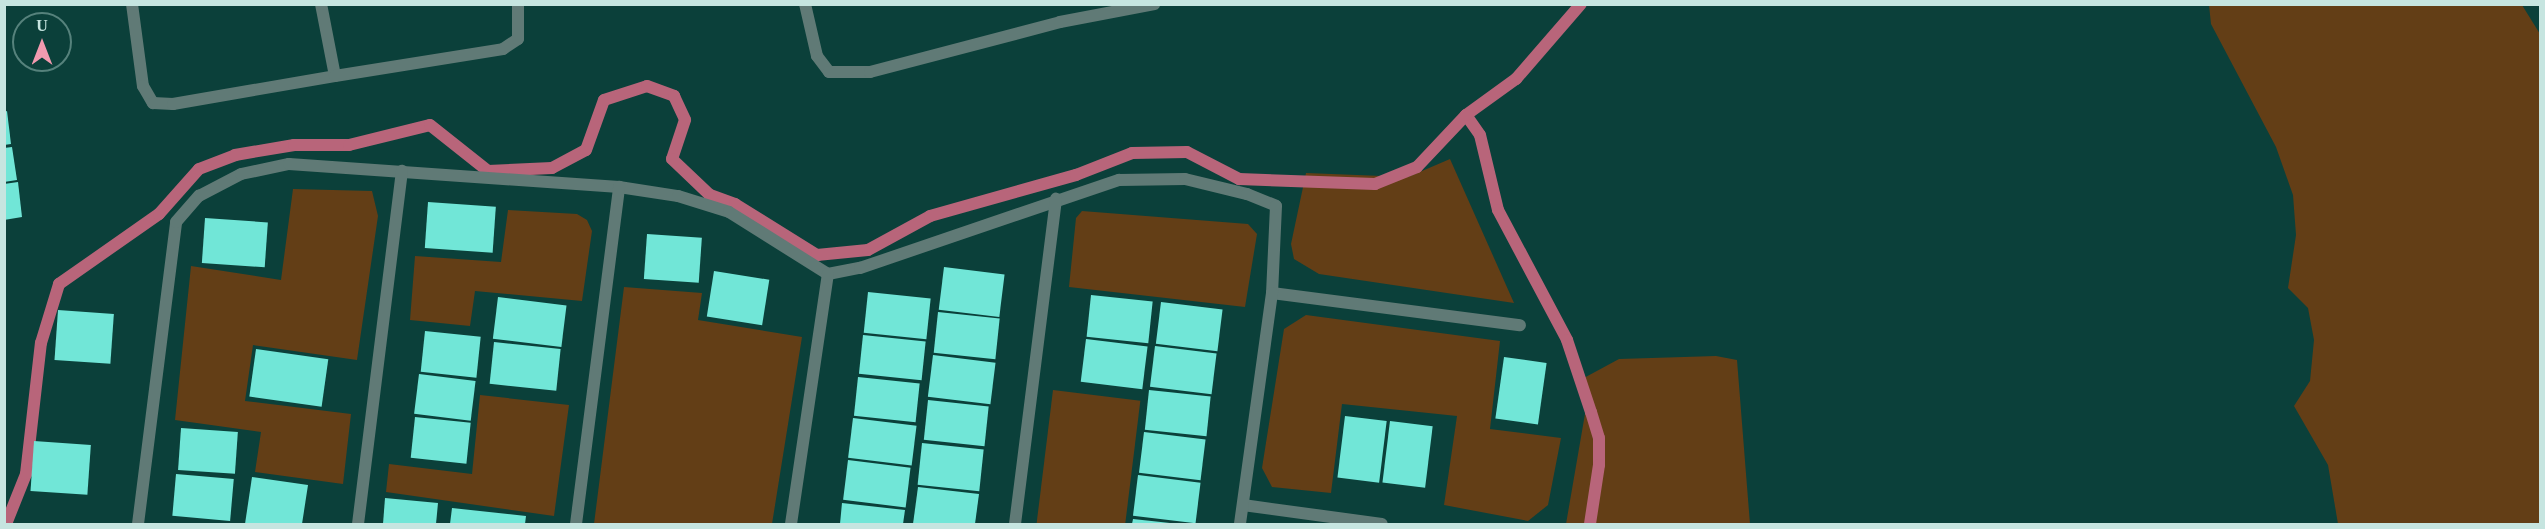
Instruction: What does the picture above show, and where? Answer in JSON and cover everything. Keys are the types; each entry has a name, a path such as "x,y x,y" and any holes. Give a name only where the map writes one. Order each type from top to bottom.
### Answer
{"street":[{"path":"132,4 143,86 153,102 173,104 503,49 518,39 518,4"},
{"path":"321,4 335,76"},
{"path":"805,4 817,56 830,72 870,72 1060,22 1154,4"},
{"path":"138,525 176,222 199,196 241,174 289,164 620,187 678,195 729,212 828,274 860,268 1056,199 1119,180 1152,176 1213,186 1276,206 1272,292 1240,525"},
{"path":"358,525 402,171"},
{"path":"576,525 620,187"},
{"path":"1016,525 1056,199"},
{"path":"791,525 828,274"},
{"path":"1272,292 1520,325"},
{"path":"1243,505 1382,525"}],"shaded area":[{"path":"2209,5 2522,5 2540,34 2540,524 2338,524 2328,465 2294,406 2310,381 2314,340 2308,308 2288,288 2296,235 2293,195 2276,147 2211,24"},
{"path":"1450,159 1514,303 1319,274 1294,259 1291,244 1306,173 1408,177"},
{"path":"293,189 372,191 378,216 357,360 253,345 245,401 351,414 343,484 255,472 261,432 175,420 191,266 281,280"},
{"path":"508,210 577,214 587,220 592,231 582,301 475,291 470,326 410,320 415,256 501,262"},
{"path":"1082,211 1248,224 1257,234 1245,307 1069,287 1076,218"},
{"path":"624,287 702,293 698,320 802,337 772,524 594,524"},
{"path":"1306,315 1500,341 1490,429 1561,438 1548,505 1528,521 1444,505 1457,416 1342,404 1331,493 1272,487 1262,468 1284,329"},
{"path":"1716,356 1737,360 1750,524 1566,524 1586,408 1582,379 1619,359"},
{"path":"1053,390 1140,401 1125,524 1037,524"},
{"path":"480,395 569,405 554,516 386,492 389,464 472,474"}],"building":[{"path":"7,111 11,144 4,145 4,112"},
{"path":"12,147 17,180 4,182 4,148"},
{"path":"18,182 22,217 4,220 4,184"},
{"path":"428,202 496,207 493,253 425,248"},
{"path":"205,218 268,222 265,267 202,263"},
{"path":"647,234 702,238 699,283 644,279"},
{"path":"944,267 1005,274 999,317 939,310"},
{"path":"714,271 769,280 762,325 707,316"},
{"path":"868,292 931,299 926,339 864,333"},
{"path":"1091,295 1153,301 1148,343 1087,337"},
{"path":"498,297 566,305 561,347 493,339"},
{"path":"1161,302 1223,310 1217,351 1156,344"},
{"path":"58,310 114,314 110,364 55,360"},
{"path":"938,312 1000,318 995,359 934,353"},
{"path":"425,331 481,337 476,378 421,372"},
{"path":"863,335 926,342 922,380 859,374"},
{"path":"1086,339 1148,347 1142,389 1081,382"},
{"path":"494,342 561,349 556,391 490,384"},
{"path":"1155,346 1217,354 1212,394 1150,387"},
{"path":"256,349 328,359 322,407 249,397"},
{"path":"933,355 996,363 990,404 928,397"},
{"path":"1504,357 1547,363 1538,424 1495,418"},
{"path":"419,374 476,381 471,421 414,414"},
{"path":"858,377 920,383 916,422 854,416"},
{"path":"1149,390 1211,396 1206,436 1145,430"},
{"path":"928,400 989,406 984,446 924,440"},
{"path":"1345,416 1387,421 1379,483 1337,478"},
{"path":"415,417 471,423 466,464 411,458"},
{"path":"853,418 917,426 912,466 848,458"},
{"path":"1390,421 1433,426 1425,488 1382,483"},
{"path":"181,428 238,432 235,474 178,470"},
{"path":"1144,432 1206,440 1201,480 1139,473"},
{"path":"34,441 91,445 87,495 31,491"},
{"path":"922,443 984,449 979,491 918,485"},
{"path":"848,460 911,468 906,507 843,500"},
{"path":"176,474 234,479 230,521 172,516"},
{"path":"1138,475 1201,483 1196,523 1133,516"},
{"path":"252,477 308,485 302,524 245,524"},
{"path":"918,487 979,494 975,524 913,524"},
{"path":"385,498 438,503 436,524 383,524"},
{"path":"842,503 905,510 903,524 840,524"},
{"path":"452,508 526,516 525,524 450,524"},
{"path":"1133,519 1170,523 1170,524 1132,524"}],"waterway":[{"path":"6,524 26,474 41,343 59,284 159,214 199,169 235,155 294,145 349,145 430,125 488,171 552,168 586,150 604,100 647,86 674,96 685,120 672,159 710,195 735,204 817,255 868,250 930,216 1076,175 1132,153 1187,152 1239,179 1375,184 1417,167 1466,115 1516,79 1581,4"},
{"path":"1466,115 1480,135 1498,210 1567,340 1599,438 1599,465 1590,524"}]}
